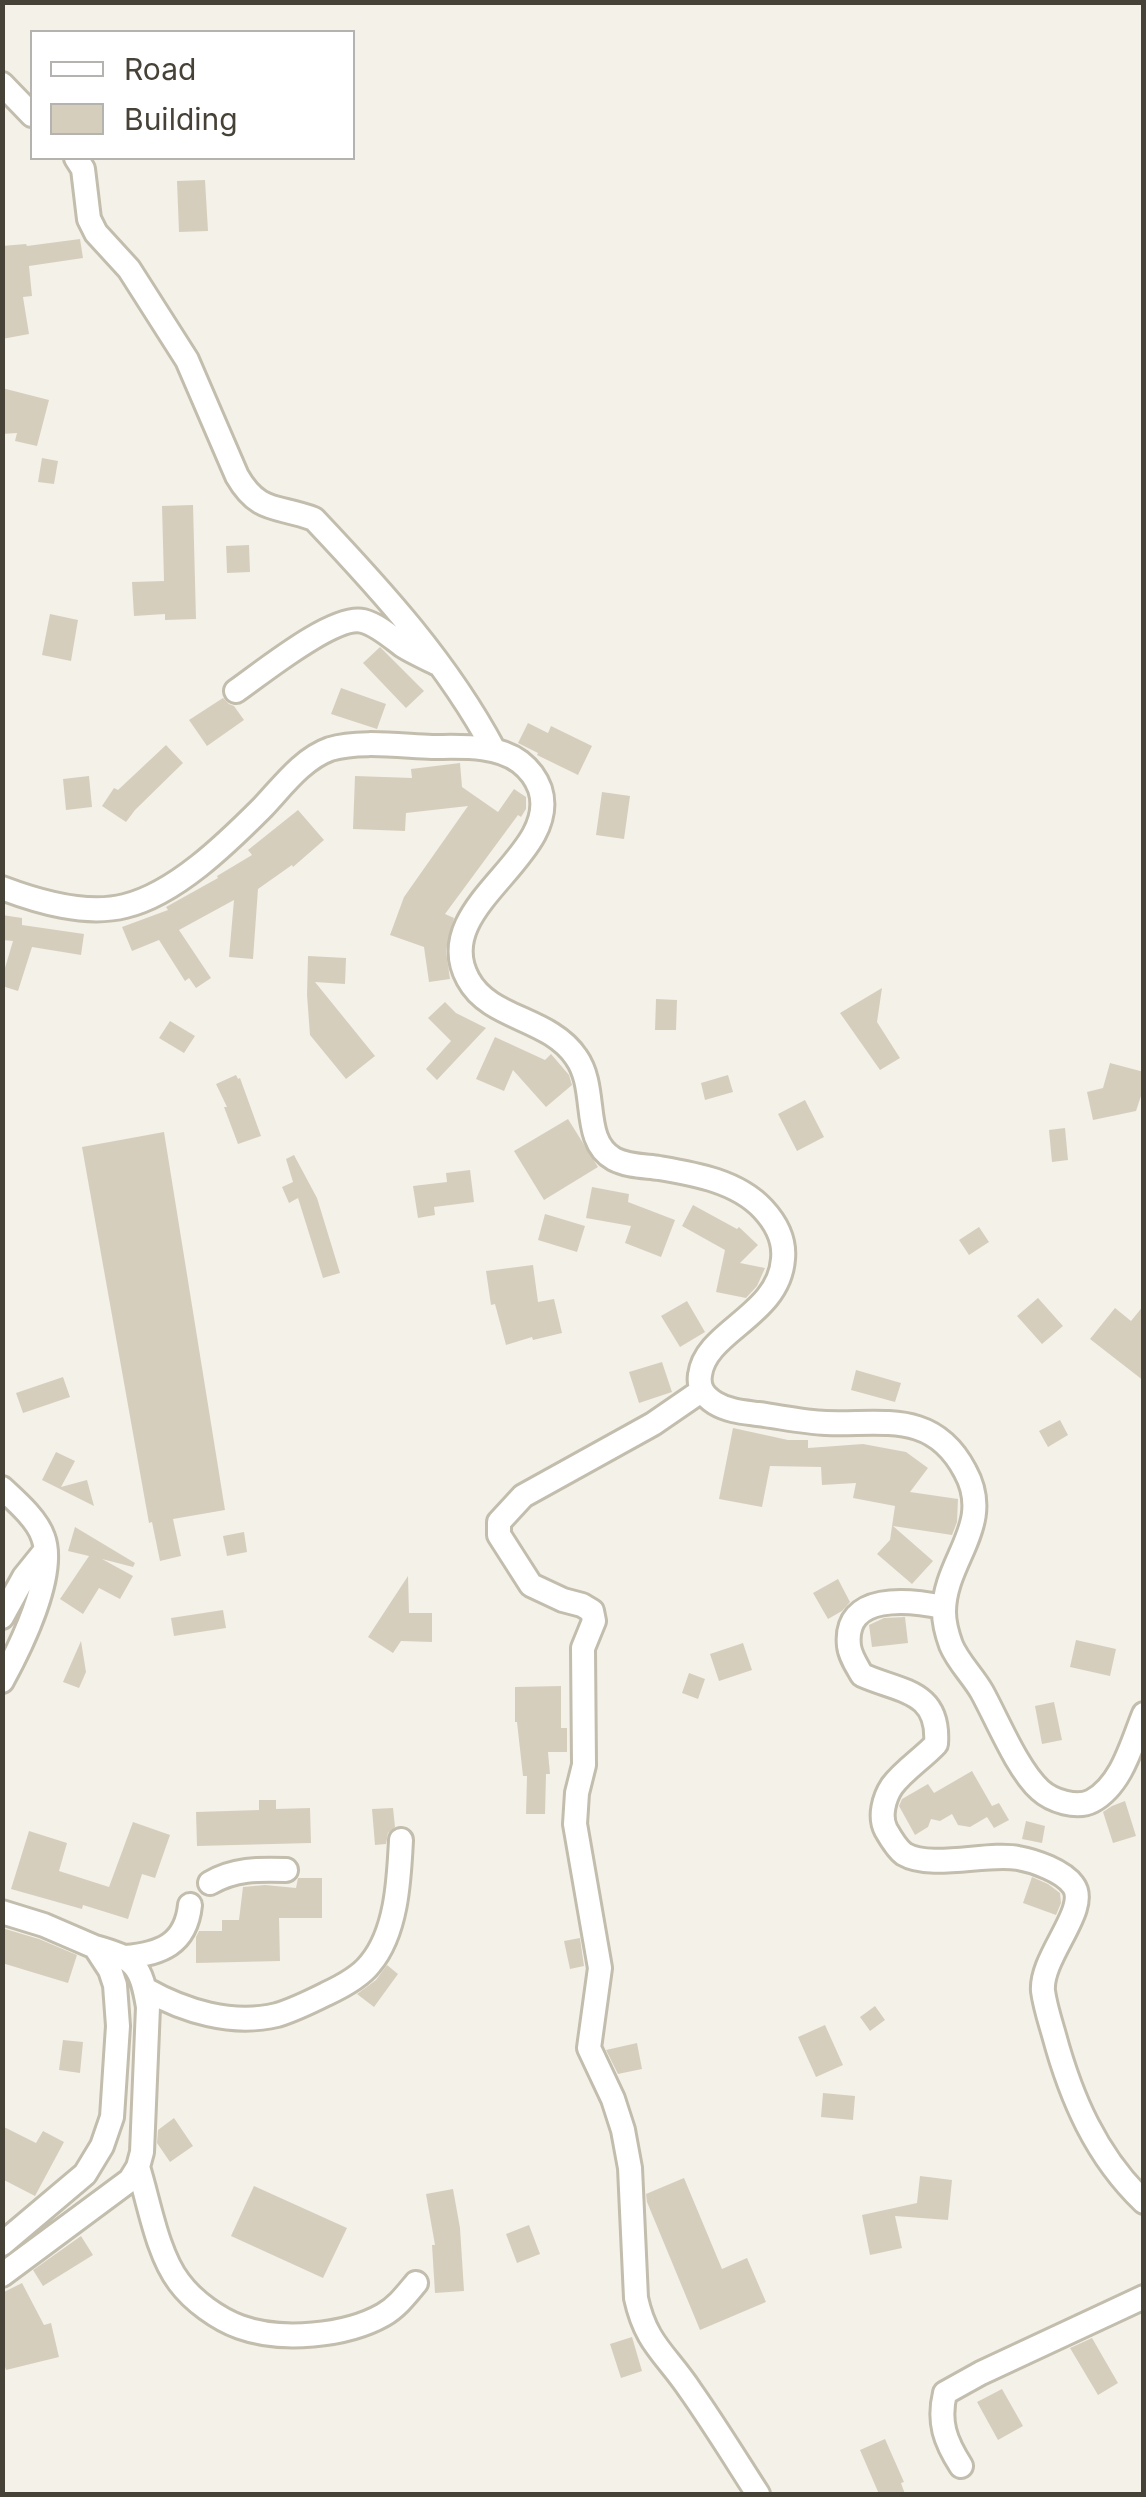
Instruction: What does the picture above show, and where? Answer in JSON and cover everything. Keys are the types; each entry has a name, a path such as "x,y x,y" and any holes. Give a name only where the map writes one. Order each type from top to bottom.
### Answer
{"street":[{"path":"2,84 30,113"},
{"path":"77,160 82,169 88,220 128,269 187,360 246,491 259,504 314,519 418,635 470,706 494,750"},
{"path":"236,691 314,637 351,619 367,622 419,656 441,665"},
{"path":"2,888 61,905 95,908 122,907 147,898 197,868 297,770 334,748 456,747 510,755 534,777 542,816 527,846 486,894 469,921 463,938 464,974 476,992 492,1005 560,1037 573,1052 584,1068 595,1135 612,1158 732,1187 751,1197 779,1230 784,1249 782,1276 748,1319 705,1357 701,1390 708,1399 727,1409 818,1422 889,1421 917,1427 937,1436 953,1452 975,1494 975,1512 970,1534 950,1579 943,1607 945,1628 954,1651 999,1728 1040,1790 1055,1800 1085,1804 1096,1799 1126,1760 1144,1714"},
{"path":"701,1390 653,1424 523,1496 499,1522 499,1534 530,1585 592,1611 594,1621 584,1648 584,1764 576,1793 575,1824 600,1968 589,2048 623,2130 630,2168 640,2318 651,2342 688,2386 758,2494"},
{"path":"2,1488 35,1524 45,1551 43,1581 33,1614 2,1681"},
{"path":"2,1617 24,1577 45,1551"},
{"path":"943,1607 916,1601 882,1602 859,1613 849,1628 849,1650 862,1675 921,1697 938,1726 936,1744 892,1787 883,1807 882,1824 904,1854 924,1859 1019,1858 1072,1882 1077,1904 1043,1975 1043,1992 1064,2070 1086,2125 1116,2171 1144,2202"},
{"path":"145,1989 172,2005 207,2016 242,2017 274,2016 342,1986 370,1964 385,1936 398,1899 401,1840"},
{"path":"210,1884 226,1874 244,1870 286,1870"},
{"path":"2,1912 125,1956 146,1955 180,1937 190,1904"},
{"path":"2,2244 84,2174 108,2134 118,2004 110,1970 95,1947"},
{"path":"2,2275 130,2180 138,2166 142,2152 148,2006 140,1973 125,1956"},
{"path":"138,2166 167,2264 180,2284 203,2306 240,2327 280,2335 310,2335 352,2327 383,2315 416,2283"},
{"path":"961,2466 948,2446 940,2413 945,2393 981,2372 1144,2296"}],"building":[{"path":"205,180 208,231 179,232 177,181"},
{"path":"80,239 83,258 29,266 32,296 23,297 29,334 2,339 2,246"},
{"path":"2,388 49,400 37,446 15,441 17,433 2,434"},
{"path":"42,458 58,461 54,484 38,482"},
{"path":"193,505 196,619 165,620 165,614 134,616 132,582 164,581 162,506"},
{"path":"249,545 250,572 227,573 226,546"},
{"path":"50,614 78,620 71,661 42,655"},
{"path":"380,647 424,691 406,708 363,663"},
{"path":"341,688 386,704 377,729 331,714"},
{"path":"223,698 244,720 207,746 189,720"},
{"path":"528,723 548,733 551,726 592,746 578,775 518,743"},
{"path":"166,745 183,763 126,822 102,806 114,788 118,790"},
{"path":"460,763 462,787 498,812 514,789 526,797 526,809 445,914 454,918 446,951 450,979 429,982 424,947 390,935 404,897 468,806 406,813 405,831 353,829 355,776 412,778 411,769"},
{"path":"89,776 92,807 66,810 63,779"},
{"path":"602,792 630,796 624,839 596,835"},
{"path":"298,810 324,840 293,867 258,889 253,959 229,957 234,900 179,930 211,978 196,988 189,978 185,981 159,940 132,951 122,927 168,910 166,907 218,878 252,855 248,850"},
{"path":"2,915 22,918 22,925 84,934 81,955 32,947 18,991 2,986 13,941 2,940"},
{"path":"308,956 346,958 345,984 315,982 375,1056 346,1079 310,1035"},
{"path":"882,988 877,1022 900,1058 880,1070 840,1013"},
{"path":"656,999 677,1000 676,1030 655,1030"},
{"path":"445,1002 456,1013 486,1028 437,1080 426,1069 451,1041 428,1018"},
{"path":"170,1021 195,1036 184,1053 159,1038"},
{"path":"495,1037 545,1060 551,1054 569,1075 572,1085 546,1107 513,1070 504,1091 476,1079"},
{"path":"1110,1063 1144,1072 1144,1087 1136,1111 1093,1120 1087,1092 1103,1088"},
{"path":"236,1075 261,1136 238,1144 216,1084"},
{"path":"728,1075 733,1092 705,1100 701,1083"},
{"path":"805,1100 824,1137 797,1151 778,1114"},
{"path":"568,1119 598,1167 544,1200 514,1151"},
{"path":"1065,1128 1068,1160 1052,1162 1049,1130"},
{"path":"164,1132 225,1510 173,1519 181,1556 160,1561 152,1522 149,1523 82,1147"},
{"path":"294,1155 317,1198 340,1273 323,1278 298,1198 289,1203 282,1187 293,1182 286,1159"},
{"path":"470,1170 474,1202 434,1207 435,1215 418,1218 413,1186 447,1182 446,1173"},
{"path":"592,1187 629,1194 628,1202 675,1220 661,1257 625,1243 631,1226 586,1218"},
{"path":"693,1205 739,1227 758,1245 740,1263 765,1268 746,1298 716,1292 725,1250 682,1226"},
{"path":"545,1214 585,1226 577,1252 538,1240"},
{"path":"979,1227 989,1242 969,1255 959,1240"},
{"path":"533,1265 538,1302 554,1299 562,1333 506,1345 495,1304 491,1305 486,1271"},
{"path":"1038,1298 1063,1326 1042,1344 1017,1316"},
{"path":"687,1301 705,1332 680,1347 661,1316"},
{"path":"1144,1305 1144,1381 1090,1339 1115,1308 1131,1321"},
{"path":"662,1362 672,1392 639,1403 629,1372"},
{"path":"856,1370 901,1383 895,1402 851,1390"},
{"path":"63,1377 70,1397 23,1413 16,1393"},
{"path":"1060,1420 1068,1435 1048,1447 1039,1431"},
{"path":"733,1428 788,1440 808,1440 808,1448 863,1444 906,1452 928,1468 910,1492 958,1499 952,1535 893,1526 933,1561 912,1584 877,1554 890,1540 895,1506 853,1498 856,1483 822,1485 821,1467 770,1466 762,1507 719,1499"},
{"path":"56,1452 75,1461 61,1487 87,1480 94,1506 42,1480"},
{"path":"75,1527 135,1563 133,1567 102,1559 133,1576 120,1599 99,1588 83,1614 60,1599 89,1556 68,1551"},
{"path":"244,1532 247,1552 227,1556 223,1536"},
{"path":"408,1576 409,1613 432,1613 432,1642 401,1641 393,1653 368,1637"},
{"path":"838,1579 850,1602 828,1619 813,1593"},
{"path":"223,1610 226,1628 174,1636 171,1618"},
{"path":"905,1617 908,1643 872,1647 869,1625 884,1618"},
{"path":"1076,1640 1116,1649 1110,1676 1070,1667"},
{"path":"81,1641 86,1672 79,1688 63,1682"},
{"path":"743,1643 752,1670 719,1681 710,1654"},
{"path":"689,1673 705,1679 698,1699 682,1693"},
{"path":"561,1686 561,1728 567,1728 567,1752 548,1752 550,1774 546,1774 545,1814 526,1814 527,1776 523,1776 515,1722 515,1687"},
{"path":"1054,1702 1062,1740 1042,1744 1035,1706"},
{"path":"972,1771 992,1806 999,1803 1009,1820 994,1828 987,1817 970,1827 958,1825 952,1814 940,1821 931,1819 928,1827 915,1835 899,1806 902,1799 928,1784 934,1793"},
{"path":"259,1800 276,1800 276,1809 310,1808 311,1843 197,1846 196,1812 259,1810"},
{"path":"1125,1801 1136,1836 1113,1843 1103,1812"},
{"path":"393,1808 395,1827 388,1833 386,1844 375,1845 372,1809"},
{"path":"1026,1821 1045,1826 1042,1843 1022,1839"},
{"path":"133,1822 170,1835 155,1878 142,1874 128,1919 11,1889 29,1831 67,1843 59,1871 109,1887"},
{"path":"1032,1877 1060,1893 1056,1915 1023,1903"},
{"path":"298,1878 322,1878 322,1918 279,1918 280,1961 196,1963 199,1931 222,1931 222,1920 239,1920 243,1887 296,1888"},
{"path":"2,1928 77,1955 68,1983 2,1963"},
{"path":"580,1938 584,1966 570,1969 564,1941"},
{"path":"387,1965 398,1974 374,2007 357,1994 376,1980"},
{"path":"875,2006 885,2020 870,2031 860,2017"},
{"path":"825,2025 843,2065 816,2077 798,2037"},
{"path":"63,2040 83,2042 80,2073 59,2070"},
{"path":"637,2043 642,2069 618,2074 606,2050"},
{"path":"823,2093 855,2096 853,2120 821,2117"},
{"path":"174,2118 193,2146 170,2162 157,2143 158,2130"},
{"path":"2,2126 36,2143 43,2131 64,2142 35,2196 2,2179"},
{"path":"920,2176 952,2180 948,2220 895,2216 902,2248 870,2255 862,2215 917,2203"},
{"path":"684,2178 722,2269 747,2258 766,2302 700,2330 646,2194"},
{"path":"254,2186 347,2228 323,2278 231,2236"},
{"path":"453,2189 464,2291 435,2293 435,2245 426,2194"},
{"path":"529,2225 540,2254 517,2263 506,2234"},
{"path":"81,2236 93,2255 43,2286 33,2270"},
{"path":"22,2283 44,2325 51,2323 59,2357 6,2370 2,2358 2,2293"},
{"path":"632,2337 642,2371 621,2378 610,2344"},
{"path":"1092,2338 1118,2383 1098,2395 1070,2348"},
{"path":"1002,2389 1023,2426 998,2440 977,2402"},
{"path":"885,2439 904,2482 901,2483 905,2494 879,2494 860,2450"}]}
